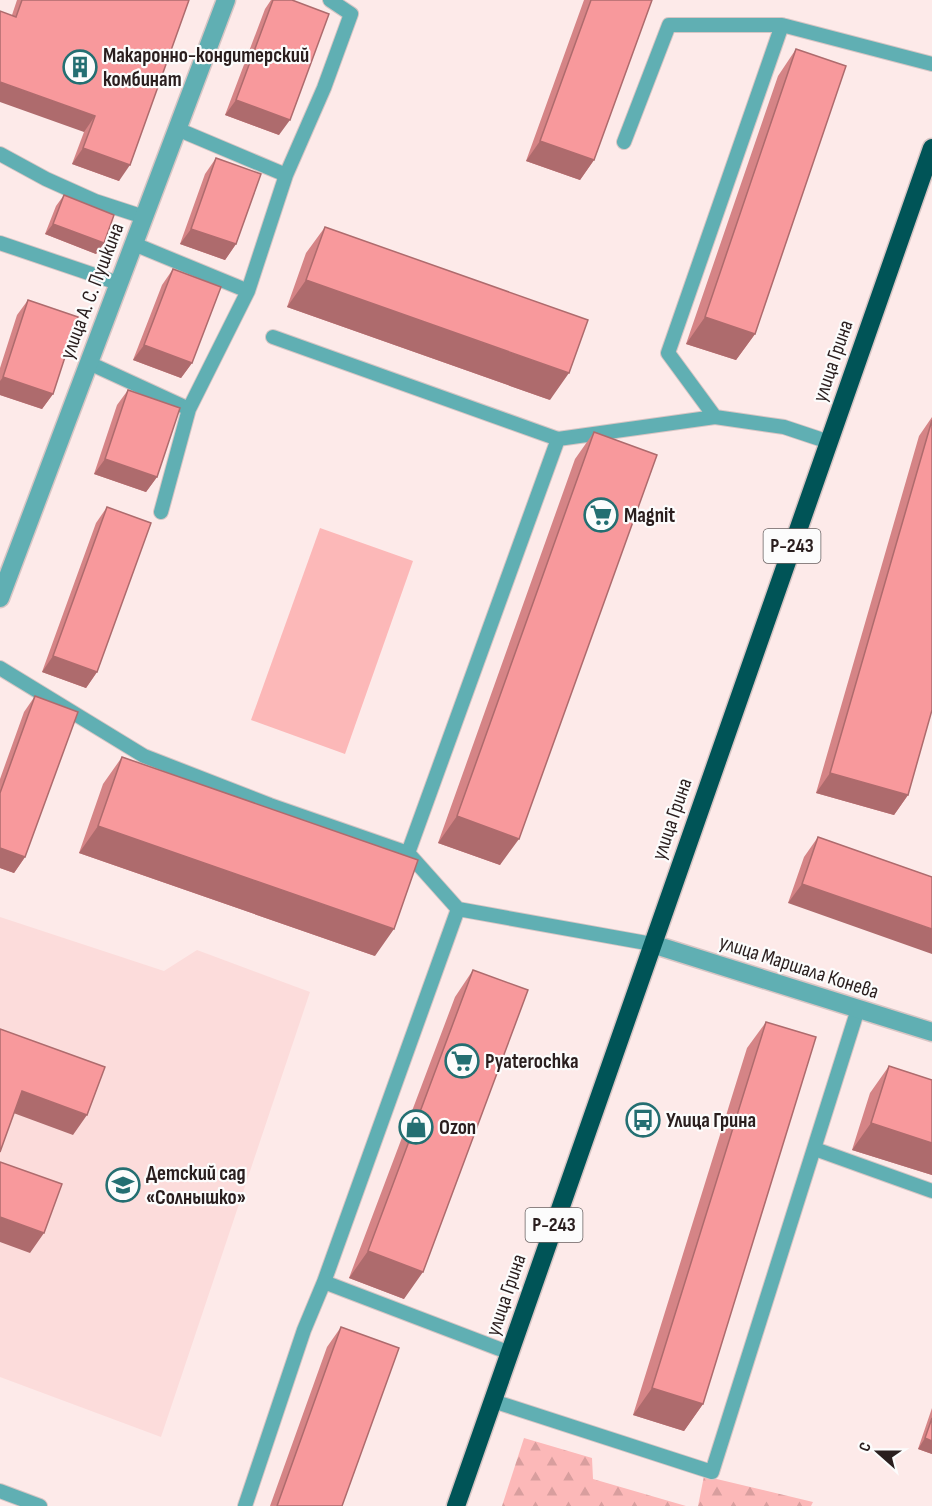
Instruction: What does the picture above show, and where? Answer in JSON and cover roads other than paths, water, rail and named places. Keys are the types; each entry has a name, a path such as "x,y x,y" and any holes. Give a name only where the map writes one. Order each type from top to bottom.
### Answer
{"highway":[{"name":"улица Грина","path":"456,1506 932,148"}],"street":[{"name":"улица А. С. Пушкина","path":"0,598 226,0"},
{"name":"улица Маршала Конева","path":"652,944 932,1032"}],"lane":[{"path":"161,512 189,409 248,291 286,175 324,88 351,14 330,0"},
{"path":"624,142 669,25 782,25 932,63"},
{"path":"715,417 668,353 782,25"},
{"path":"177,129 286,175"},
{"path":"0,154 94,201 144,217"},
{"path":"0,243 118,283"},
{"path":"134,244 248,291"},
{"path":"273,337 558,439 715,417 784,427 829,442"},
{"path":"89,363 189,409"},
{"path":"408,853 558,439"},
{"path":"0,668 144,756 270,805 408,853 458,909 652,944"},
{"path":"245,1506 304,1330 324,1282 458,909"},
{"path":"493,1401 712,1472 816,1149 858,1009"},
{"path":"816,1149 932,1191"},
{"path":"324,1282 510,1353"},
{"path":"0,1491 40,1506"}],"place":[{"name":"Макаронно-кондитерский комбинат","path":"80,67"},
{"name":"Magnit","path":"601,515"},
{"name":"Pyaterochka","path":"462,1061"},
{"name":"Улица Грина","path":"643,1120"},
{"name":"Ozon","path":"416,1127"},
{"name":"Детский сад «Солнышко»","path":"123,1185"}]}
